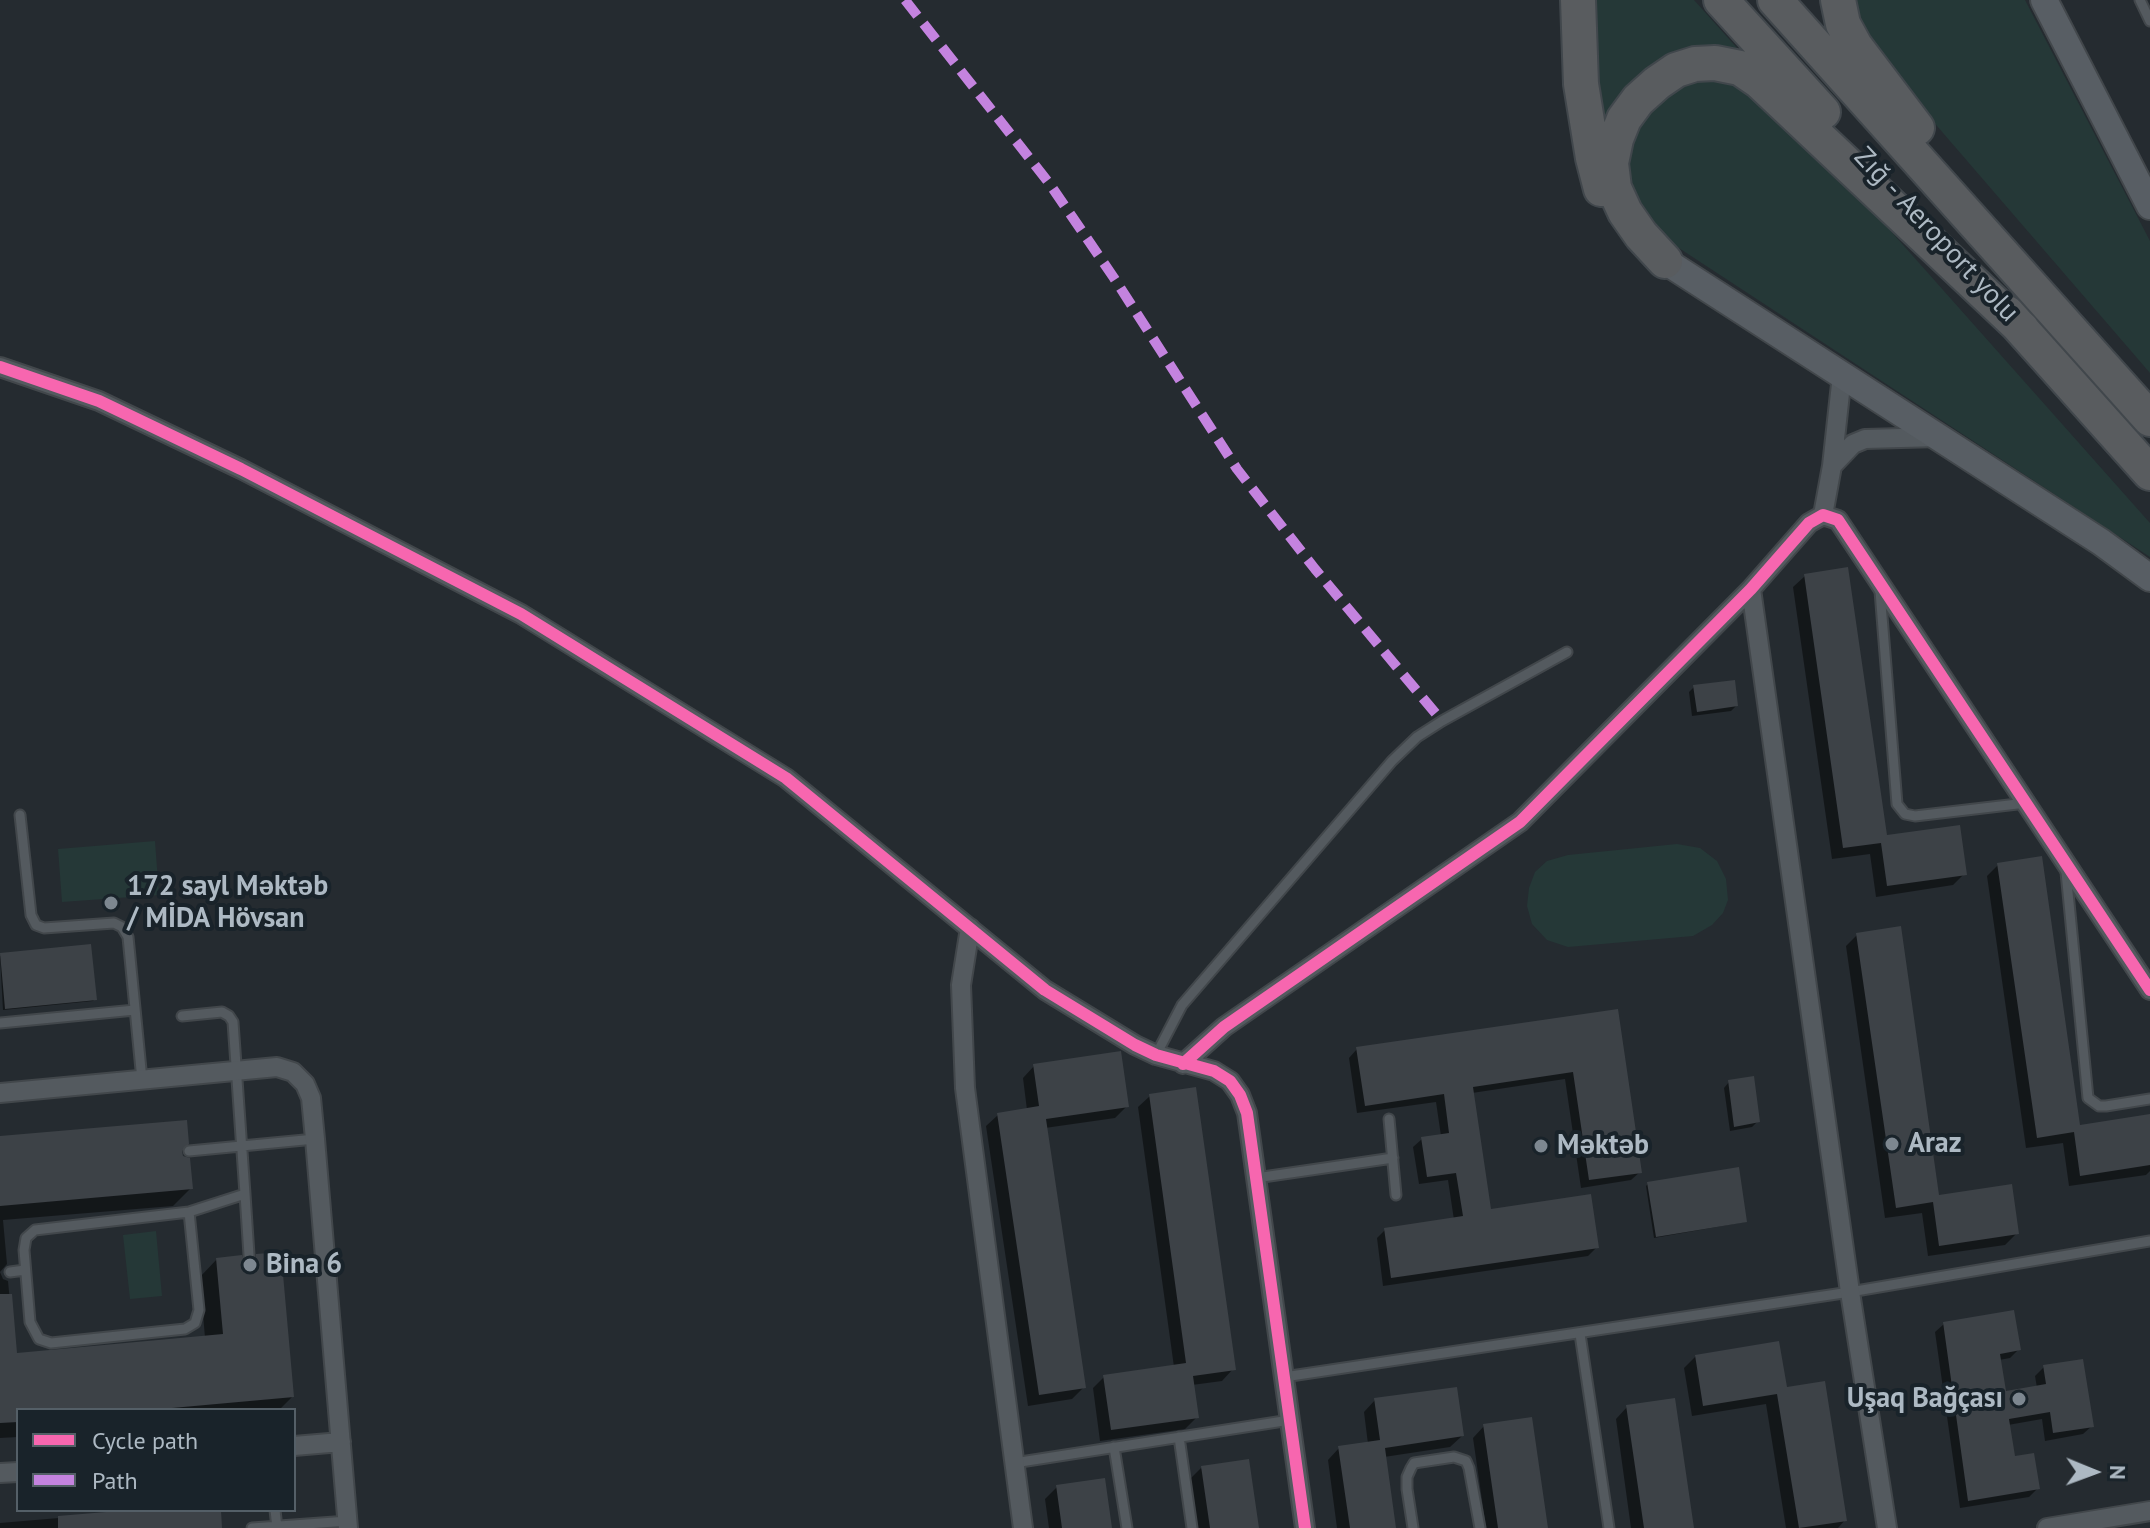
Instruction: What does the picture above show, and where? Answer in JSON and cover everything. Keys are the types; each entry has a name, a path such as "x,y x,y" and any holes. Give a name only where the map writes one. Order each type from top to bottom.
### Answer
{"highway":[{"path":"1578,0 1581,84 1597,181 1623,228 1665,261"},
{"name":"Zığ - Aeroport yolu","path":"1721,0 2150,473"},
{"name":"Zığ - Aeroport yolu","path":"1775,0 2150,419"},
{"path":"1838,0 1843,24 1855,46 2051,308"},
{"path":"1665,261 1633,224 1614,188 1611,163 1616,139 1631,110 1657,83 1676,70 1695,64 1715,63 1740,68 1759,81 2022,329"}],"street":[{"path":"2044,0 2150,206"},
{"path":"1665,261 2121,555 2150,578"},
{"path":"0,367 99,401 241,469 521,614 786,778 1045,990 1156,1055 1214,1071 1230,1081 1247,1113 1305,1528"},
{"path":"1823,515 1842,375"},
{"path":"1832,466 1853,444 1865,439 1939,437"},
{"path":"1183,1064 1224,1027 1520,822 1751,589 1809,523 1823,515 1838,520 2150,990"},
{"path":"1751,589 1850,1292 1887,1528"},
{"path":"970,928 961,985 965,1088 1023,1528"},
{"path":"0,1093 277,1067 293,1072 305,1084 311,1098 348,1524"},
{"path":"296,1446 341,1442"},
{"path":"2047,1528 2150,1511"}],"lane":[{"path":"2140,0 2150,21"},
{"path":"1880,583 1897,804 1905,814 1915,816 2026,803"},
{"path":"1156,1055 1182,1005 1392,761 1417,737 1442,721 1567,652"},
{"path":"20,815 31,915 36,925 44,928 114,923 122,927 128,937 142,1080"},
{"path":"2066,862 2088,1098 2099,1106 2150,1099"},
{"path":"0,1023 135,1010"},
{"path":"182,1016 222,1012 233,1022 249,1255"},
{"path":"1389,1119 1396,1195"},
{"path":"189,1151 315,1139"},
{"path":"1256,1178 1393,1158"},
{"path":"189,1212 199,1310 195,1323 185,1329 51,1343 39,1339 30,1322 24,1250 26,1238 35,1230 189,1212 245,1194"},
{"path":"1284,1377 1850,1292 2150,1241"},
{"path":"10,1272 25,1270"},
{"path":"1580,1334 1609,1528"},
{"path":"1014,1463 1290,1420"},
{"path":"1179,1437 1192,1528"},
{"path":"1114,1447 1127,1528"},
{"path":"1413,1528 1407,1489 1411,1468 1414,1463 1454,1457 1466,1461 1469,1468 1480,1528"},
{"path":"252,1528 348,1524"}],"green space":[{"path":"1591,0 1694,0 1747,59 1724,50 1600,129"},
{"path":"1851,0 2025,0 2150,241 2150,373 1887,68 1854,20"},
{"path":"1705,74 1759,93 1888,228 2150,523 2150,557 1656,233 1626,185 1626,142 1653,100"},
{"path":"155,841 159,895 62,902 58,849"},
{"path":"1677,844 1700,848 1717,861 1726,879 1728,900 1723,913 1712,925 1693,936 1568,947 1547,940 1532,924 1527,906 1529,888 1535,872 1547,861 1568,855"},
{"path":"156,1231 162,1296 130,1299 123,1235"}],"building":[{"path":"1848,567 1887,835 1960,825 1967,875 1887,886 1881,843 1843,848 1804,574"},
{"path":"1735,680 1738,706 1697,712 1693,685"},
{"path":"2042,856 2080,1125 2150,1114 2150,1165 2080,1176 2074,1132 2037,1138 1997,863"},
{"path":"1901,926 1939,1195 2012,1184 2019,1234 1939,1246 1933,1202 1896,1208 1856,933"},
{"path":"91,944 97,1000 5,1009 0,953"},
{"path":"1618,1009 1642,1173 1589,1180 1573,1072 1473,1087 1491,1209 1591,1194 1599,1248 1391,1278 1384,1228 1463,1216 1456,1173 1427,1177 1421,1137 1449,1133 1444,1094 1365,1106 1356,1047"},
{"path":"1121,1051 1129,1107 1046,1119 1086,1388 1039,1395 997,1113 1039,1106 1033,1064"},
{"path":"1754,1076 1760,1122 1734,1127 1728,1080"},
{"path":"1196,1087 1236,1370 1193,1376 1199,1418 1111,1430 1103,1375 1186,1363 1149,1094"},
{"path":"187,1120 189,1144 182,1151 183,1156 190,1158 193,1189 0,1206 0,1136"},
{"path":"1739,1167 1747,1222 1656,1237 1647,1182"},
{"name":"Bina 6","path":"281,1252 294,1397 172,1408 16,1408 16,1422 0,1423 0,1294 12,1294 17,1353 223,1334 216,1258 242,1255 245,1261 250,1262 256,1254"},
{"path":"2014,1310 2021,1350 2000,1354 2006,1391 2046,1384 2043,1365 2083,1359 2094,1427 2053,1433 2050,1412 2009,1419 2015,1456 2034,1453 2040,1489 1968,1501 1943,1322"},
{"path":"1779,1341 1787,1387 1825,1381 1847,1521 1799,1528 1777,1394 1703,1406 1695,1355"},
{"path":"1457,1387 1464,1436 1385,1448 1396,1528 1350,1528 1338,1446 1380,1440 1374,1398"},
{"path":"1675,1398 1694,1528 1644,1528 1626,1405"},
{"path":"1532,1417 1548,1528 1498,1528 1483,1424"},
{"path":"1249,1459 1259,1528 1210,1528 1201,1466"},
{"path":"1105,1478 1112,1528 1062,1528 1056,1485"},
{"path":"106,1512 221,1512 222,1528 58,1528 58,1516"}],"marked path":[{"path":"905,0 1049,183 1237,469 1315,569 1442,721"}],"cycle path":[{"path":"0,367 99,401 241,469 521,614 786,778 1045,990 1135,1045 1156,1055 1214,1071 1230,1081 1247,1113 1305,1528"},
{"path":"1183,1064 1224,1027 1520,822 1751,589 1809,523 1823,515 1838,520 2150,990"}],"place":[{"name":"172 sayl Məktəb / MİDA Hövsan","path":"111,903"},
{"name":"Araz","path":"1892,1144"},
{"name":"Məktəb","path":"1541,1146"},
{"name":"Bina 6","path":"250,1265"},
{"name":"Uşaq Bağçası","path":"2019,1399"}]}
